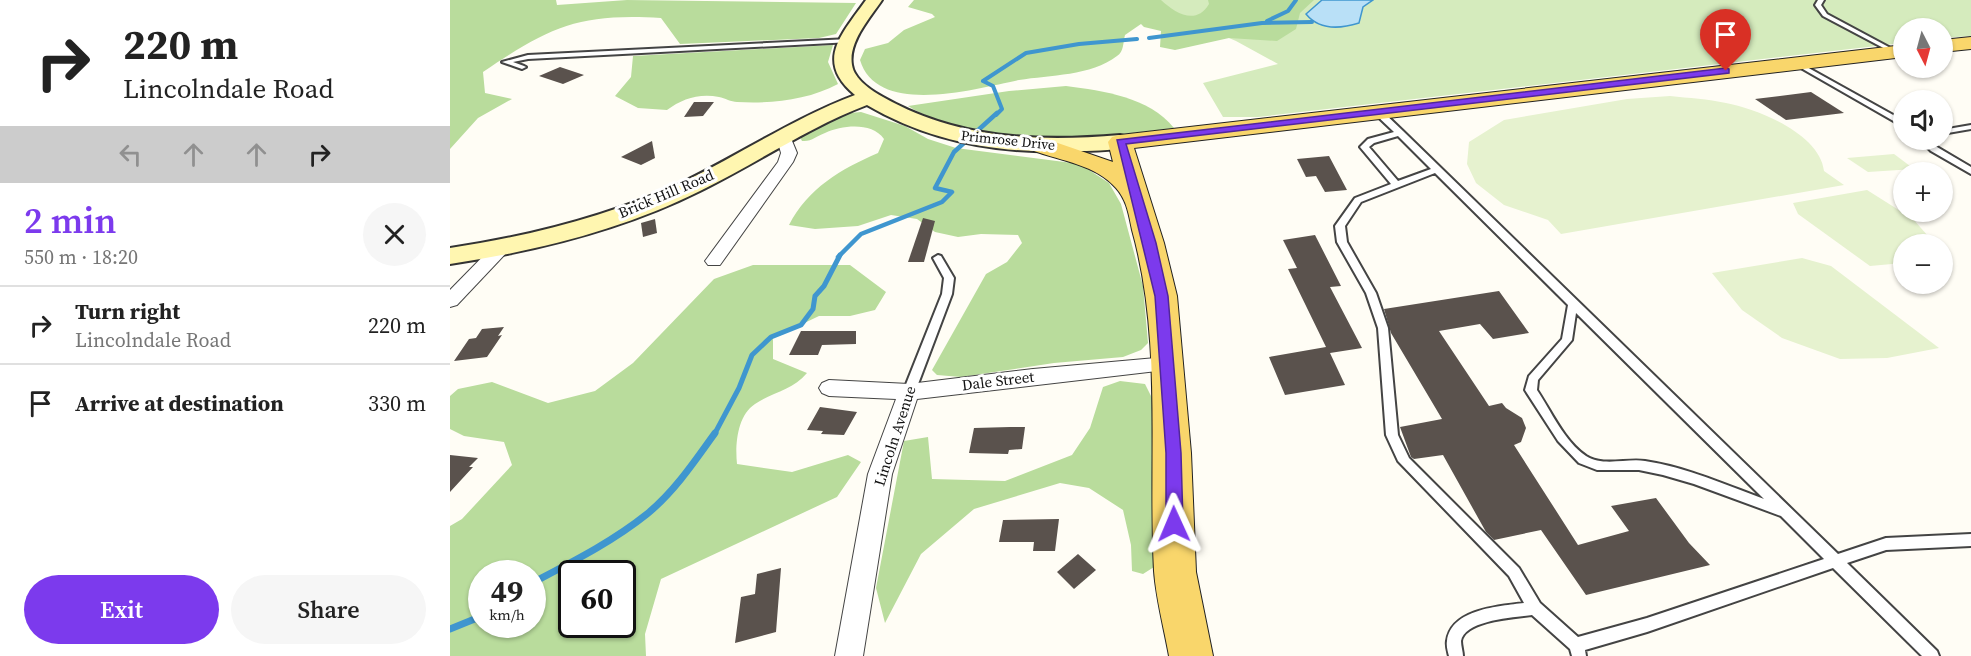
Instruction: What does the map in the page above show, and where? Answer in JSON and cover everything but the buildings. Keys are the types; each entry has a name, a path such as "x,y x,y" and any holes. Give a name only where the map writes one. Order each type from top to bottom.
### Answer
{"main road":[{"path":"849,41 874,0"},
{"name":"Primrose Drive","path":"849,41 842,62 844,72 869,97 898,114 970,138 1043,146 1120,142"},
{"path":"1953,45 1971,43"},
{"path":"1191,656 1175,572 1173,453 1162,296 1137,197 1120,142 1893,53"},
{"name":"Brick Hill Road","path":"450,256 579,228 653,202 719,172 816,118 869,97"},
{"path":"1043,146 1104,165 1118,173 1137,197"}],"street":[{"path":"714,261 785,162 789,153 783,136"},
{"path":"450,301 503,246"},
{"name":"Dale Street","path":"829,388 909,392 1033,376 1167,364"},
{"name":"Lincoln Avenue","path":"849,656 880,474 909,392"}],"lane":[{"path":"1821,0 1818,5 1825,15 1893,49"},
{"path":"522,67 505,62 528,57 849,41"},
{"path":"1796,63 1893,119"},
{"path":"1378,112 1932,656"},
{"path":"1953,130 1971,127"},
{"path":"1397,185 1364,147 1371,141 1400,133"},
{"path":"1937,150 1971,171"},
{"path":"1437,169 1358,200 1340,226 1342,242 1371,293 1383,328 1392,435 1404,461 1514,572 1535,608 1578,650 1886,544 1971,540"},
{"name":"Lincoln Avenue","path":"909,392 947,294 949,278 938,258"},
{"path":"1573,303 1567,340 1533,379 1531,390 1570,447 1584,461 1596,465 1636,464 1679,472 1710,486 1784,512"},
{"path":"1456,656 1452,645 1458,629 1468,621 1535,608"}],"green space":[{"path":"450,0 556,0 557,5 627,0 856,3 836,34 819,38 680,44 661,18 608,18 566,26 527,44 483,72 485,93 512,99 478,118 450,149"},
{"path":"914,0 1161,0 1179,13 1192,16 1204,11 1209,4 1208,0 1314,0 1300,13 1296,29 1277,41 1229,38 1175,50 1160,47 1161,31 1144,27 1141,24 1125,35 1119,54 1107,63 1070,74 930,95 907,94 886,89 870,78 860,60 865,49 888,43 904,30 935,17 908,7"},
{"path":"1139,0 1971,0 1971,36 1953,37 1953,18 1893,18 1893,44 1258,117 1223,117 1203,83 1278,64 1236,41"},
{"path":"833,45 828,62 838,84 802,97 776,101 735,102 719,97 698,96 667,110 638,108 615,96 631,77 633,56"},
{"path":"1066,86 1110,93 1139,102 1152,109 1174,128 1109,135 1038,138 969,130 937,120 908,106 1009,91"},
{"path":"1670,96 1739,106 1786,125 1812,146 1820,158 1824,171 1844,185 1561,234 1548,220 1504,205 1476,183 1467,164 1469,142 1504,120 1627,99"},
{"path":"861,112 905,126 928,139 956,148 1080,164 1109,183 1121,204 1143,286 1148,343 1141,350 1123,357 1054,363 961,377 937,375 932,370 986,274 1007,262 1022,243 1018,235 981,234 958,237 935,232 917,219 891,215 858,226 815,229 789,225 806,200 816,190 839,173 878,153 884,139 872,130 857,127 832,130 809,141 802,141 800,137 805,132 850,113"},
{"path":"1894,154 1905,162 1893,162 1893,170 1868,172 1847,158"},
{"path":"1867,190 1893,206 1893,222 1916,222 1926,234 1893,234 1893,264 1870,266 1798,214 1793,203"},
{"path":"1802,258 1831,266 1939,348 1887,358 1840,359 1782,338 1742,310 1712,273"},
{"path":"753,265 850,265 886,292 875,310 850,316 819,316 773,338 773,359 807,373 796,383 749,409 738,431 737,464 792,472 848,455 861,462 837,497 661,579 645,634 646,656 450,656 450,526 462,519 512,465 504,442 464,436 450,429 450,396 458,389 492,382 548,403 595,391 633,363 714,279"},
{"path":"1120,381 1145,384 1156,406 1154,567 1143,574 1132,571 1131,545 1123,510 1089,488 1060,483 974,509 921,554 885,623 876,588 904,441 928,437 932,479 1005,481 1072,455 1090,428 1103,387"}],"water":[{"path":"1322,0 1373,0 1363,7 1359,23 1330,27 1317,23 1306,14"}],"waterway":[{"path":"1267,21 1288,11 1296,0"},
{"path":"1149,38 1262,23 1312,22"},
{"path":"996,115 1002,109 993,86 983,81 1026,53 1079,44 1137,39"},
{"path":"840,255 861,234 942,202 952,192 935,188 954,152 997,113"},
{"path":"714,435 739,388 752,355 771,337 801,325 813,309 815,296 824,286 840,255"},
{"path":"546,576 606,543 647,514 675,486 715,433"},
{"path":"450,629 468,622"}],"route":[{"path":"1174,524 1173,453 1162,296 1150,243 1120,142 1726,71"}]}
